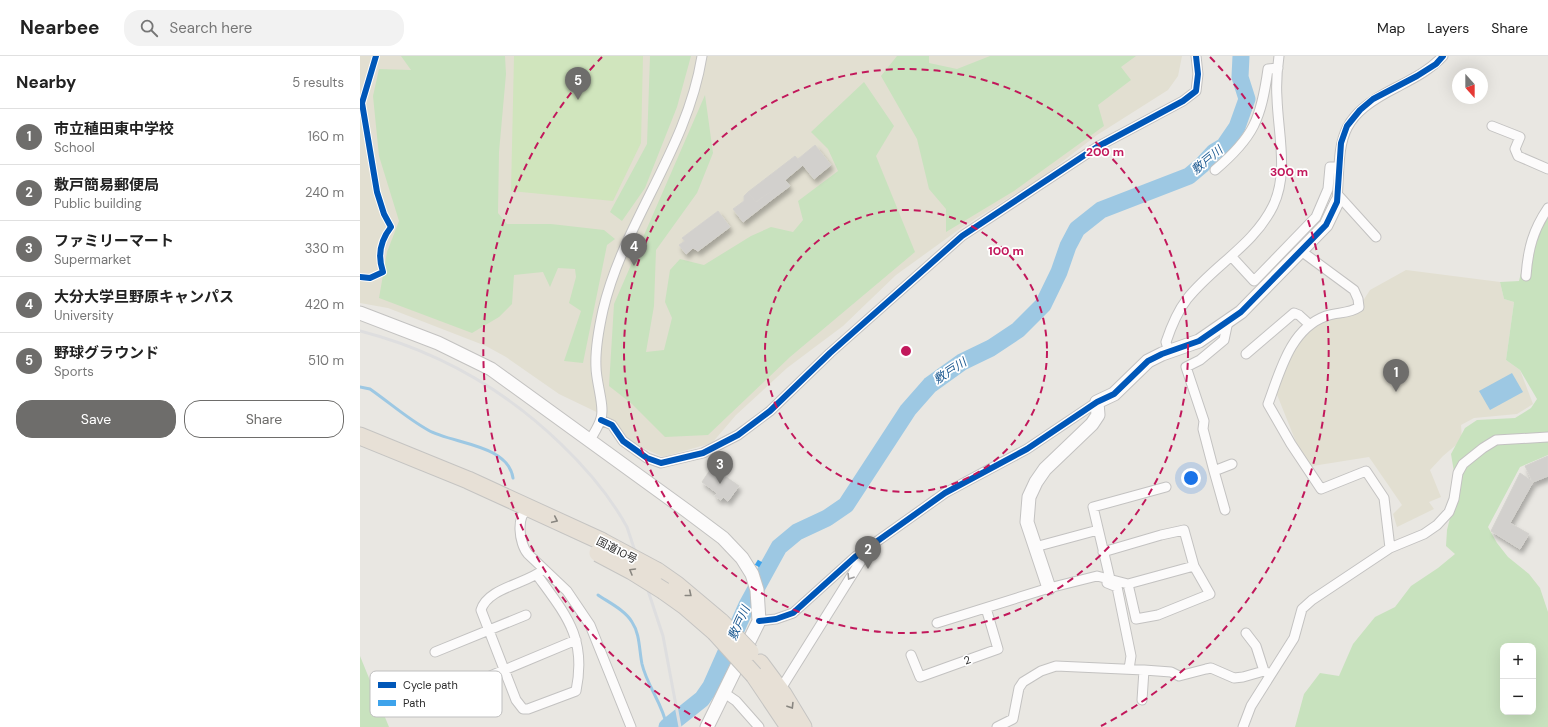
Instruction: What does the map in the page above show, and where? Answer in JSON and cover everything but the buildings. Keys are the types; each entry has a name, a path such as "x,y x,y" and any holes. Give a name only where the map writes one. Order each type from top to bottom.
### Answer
{"highway":[{"name":"国道10号","path":"360,436 378,443 600,547 657,571 682,588 757,669 780,690 803,727"},
{"name":"国道10号","path":"600,547 632,571 718,627"},
{"name":"国道10号","path":"757,669 789,727"}],"street":[{"path":"590,440 601,420 602,413 596,383 596,358 600,324 609,287 632,232 675,145 692,98 702,56"},
{"path":"601,420 612,425 623,441 647,458 661,463 703,453 746,430 770,411 830,353 962,236 1097,147 1183,101 1196,91 1198,74 1196,56"},
{"path":"1169,352 1166,342 1177,314 1187,299 1249,239 1265,221 1274,205 1281,184 1282,162 1277,97 1279,56"},
{"path":"759,621 776,619 792,613 871,544 953,488 1026,449 1097,402 1114,394 1148,361 1199,341 1241,312 1326,225 1338,199 1341,143 1347,126 1360,110 1374,99 1417,76 1436,64 1443,56"},
{"path":"1215,170 1246,141 1257,121 1263,103 1268,69 1278,68"},
{"path":"1492,126 1520,137 1515,149 1518,156 1548,169"},
{"path":"1230,256 1254,281 1316,217 1328,189 1330,167 1339,167"},
{"path":"1338,199 1376,237"},
{"path":"1526,276 1527,260 1532,238 1537,223 1548,208"},
{"path":"1301,251 1354,290 1358,299 1359,307 1352,312 1326,316 1310,325 1295,342 1284,359 1268,404 1291,444 1321,489 1366,471 1384,498 1390,548"},
{"path":"360,313 438,343 490,369 590,440 723,538 742,558 755,581 759,598 759,621 707,727"},
{"path":"1246,354 1294,313 1299,315 1310,325"},
{"path":"1225,510 1203,429 1204,421 1186,367 1200,360 1224,340 1228,321"},
{"path":"1049,588 1027,522 1029,497 1036,482 1045,469 1092,424 1098,415 1097,402"},
{"path":"1243,727 1251,706 1267,673 1294,638 1302,609 1312,600 1390,548 1424,534 1438,525 1449,512 1454,499 1458,474 1463,464 1483,448 1496,440 1548,437"},
{"path":"1214,471 1232,464"},
{"path":"1129,669 1131,656 1117,587 1107,583 1103,552 1093,507 1166,487"},
{"path":"525,511 521,538 523,548 540,572 566,614 576,640 579,674 576,691 528,709 523,708 516,700 503,670 481,610 484,602 509,586 540,572"},
{"path":"1035,547 1098,530"},
{"path":"1103,552 1161,535 1184,530 1194,566 1210,594 1158,615 1136,619 1128,584"},
{"path":"780,690 871,544"},
{"path":"937,624 1049,588 1097,576 1128,584 1194,566"},
{"path":"540,572 572,597 590,625 631,727"},
{"name":"2","path":"911,655 920,677 998,649 986,608"},
{"path":"435,652 526,615"},
{"path":"1246,633 1256,646 1267,673"},
{"path":"503,670 576,640"},
{"path":"997,727 1013,719 1019,688 1023,682 1041,671 1056,666 1171,672 1179,676 1211,668 1234,678 1267,673"},
{"path":"1142,700 1144,670"},
{"path":"723,692 736,701 759,727"}],"shaded area":[{"path":"360,56 1182,56 1178,76 1168,90 1097,135 1045,175 961,228 896,275 843,326 787,368 736,415 712,443 663,457 632,443 609,418 559,394 506,357 486,346 388,308 360,303"},
{"path":"1406,270 1500,282 1504,299 1514,302 1506,360 1520,370 1533,404 1517,414 1474,418 1461,425 1462,440 1443,456 1430,470 1441,497 1429,502 1434,509 1397,527 1393,514 1402,505 1369,457 1306,467 1274,387 1306,329 1359,307 1370,290"}],"green space":[{"path":"401,56 505,56 506,74 499,152 498,213 507,224 551,224 604,230 615,239 607,245 583,363 564,361 581,311 569,303 576,277 575,269 558,268 550,287 543,272 514,275 512,304 499,317 472,333 379,298 387,252 399,221 379,156 373,96 379,69 411,70"},
{"path":"514,56 643,56 641,143 613,201 511,191"},
{"path":"650,56 691,56 677,107 645,188 622,221 610,212 647,144"},
{"path":"897,56 929,56 929,63 957,69 990,56 1136,56 1121,67 1131,80 1098,105 1104,126 1014,191 946,232 946,209 929,189 917,139 881,76"},
{"path":"864,82 894,126 876,156 915,252 790,357 708,435 665,437 632,404 609,386 614,304 705,95 713,153 697,193 656,250 654,306 646,352 664,350 672,318 665,302 670,270 680,259 704,265 751,236 771,227 793,232 803,220 798,201 838,171 828,149 811,132"},
{"path":"1548,212 1548,455 1520,467 1488,527 1497,543 1508,557 1529,574 1540,588 1548,612 1548,727 1295,727 1304,694 1320,673 1339,676 1353,644 1375,617 1395,607 1411,586 1438,568 1455,554 1446,546 1447,530 1457,490 1451,454 1465,428 1477,420 1515,418 1531,408 1537,399 1520,370 1506,360 1514,302 1504,299 1500,282 1519,281 1525,257"},
{"path":"360,656 370,680 370,717 385,717 389,727 360,727"}],"water":[{"path":"1512,373 1523,392 1490,410 1479,391"}],"waterway":[{"name":"敷戸川","path":"667,727 702,699 711,686 747,605 779,547 797,532 827,518 846,505 908,410 930,385 962,362 991,348 1018,330 1043,305 1059,272 1068,246 1077,229 1101,210 1189,176 1214,152 1224,146 1237,127 1247,99 1240,77 1241,56"},
{"path":"360,387 370,389 406,416 428,430 438,435 478,446 501,458 509,467 513,478"},
{"path":"598,595 625,614 635,627 644,672 662,711 667,727"}],"railway":[{"path":"360,331 389,339 416,349 468,374 492,389 539,424 571,453 589,473 613,504 627,527 663,636 680,727"}],"marked path":[{"path":"757,566 760,561"}],"cycle path":[{"path":"360,277 370,278 383,272 380,260 381,248 384,238 391,227 384,214 377,192 362,103 376,56"},
{"path":"601,420 612,425 623,441 647,458 661,463 703,453 738,435 770,411 830,353 962,236 1097,147 1183,101 1196,91 1198,74 1196,56"},
{"path":"759,621 776,619 793,613 855,557 945,493 1027,449 1097,402 1114,394 1148,361 1162,354 1199,341 1241,312 1326,225 1337,202 1341,143 1347,126 1360,110 1373,99 1417,76 1436,64 1443,56"}],"place":[{"name":"野球グラウンド","path":"578,100"},
{"name":"大分大学旦野原キャンパス","path":"634,266"},
{"name":"市立稙田東中学校","path":"1396,392"},
{"name":"ファミリーマート","path":"720,484"},
{"name":"敷戸簡易郵便局","path":"868,569"}]}
